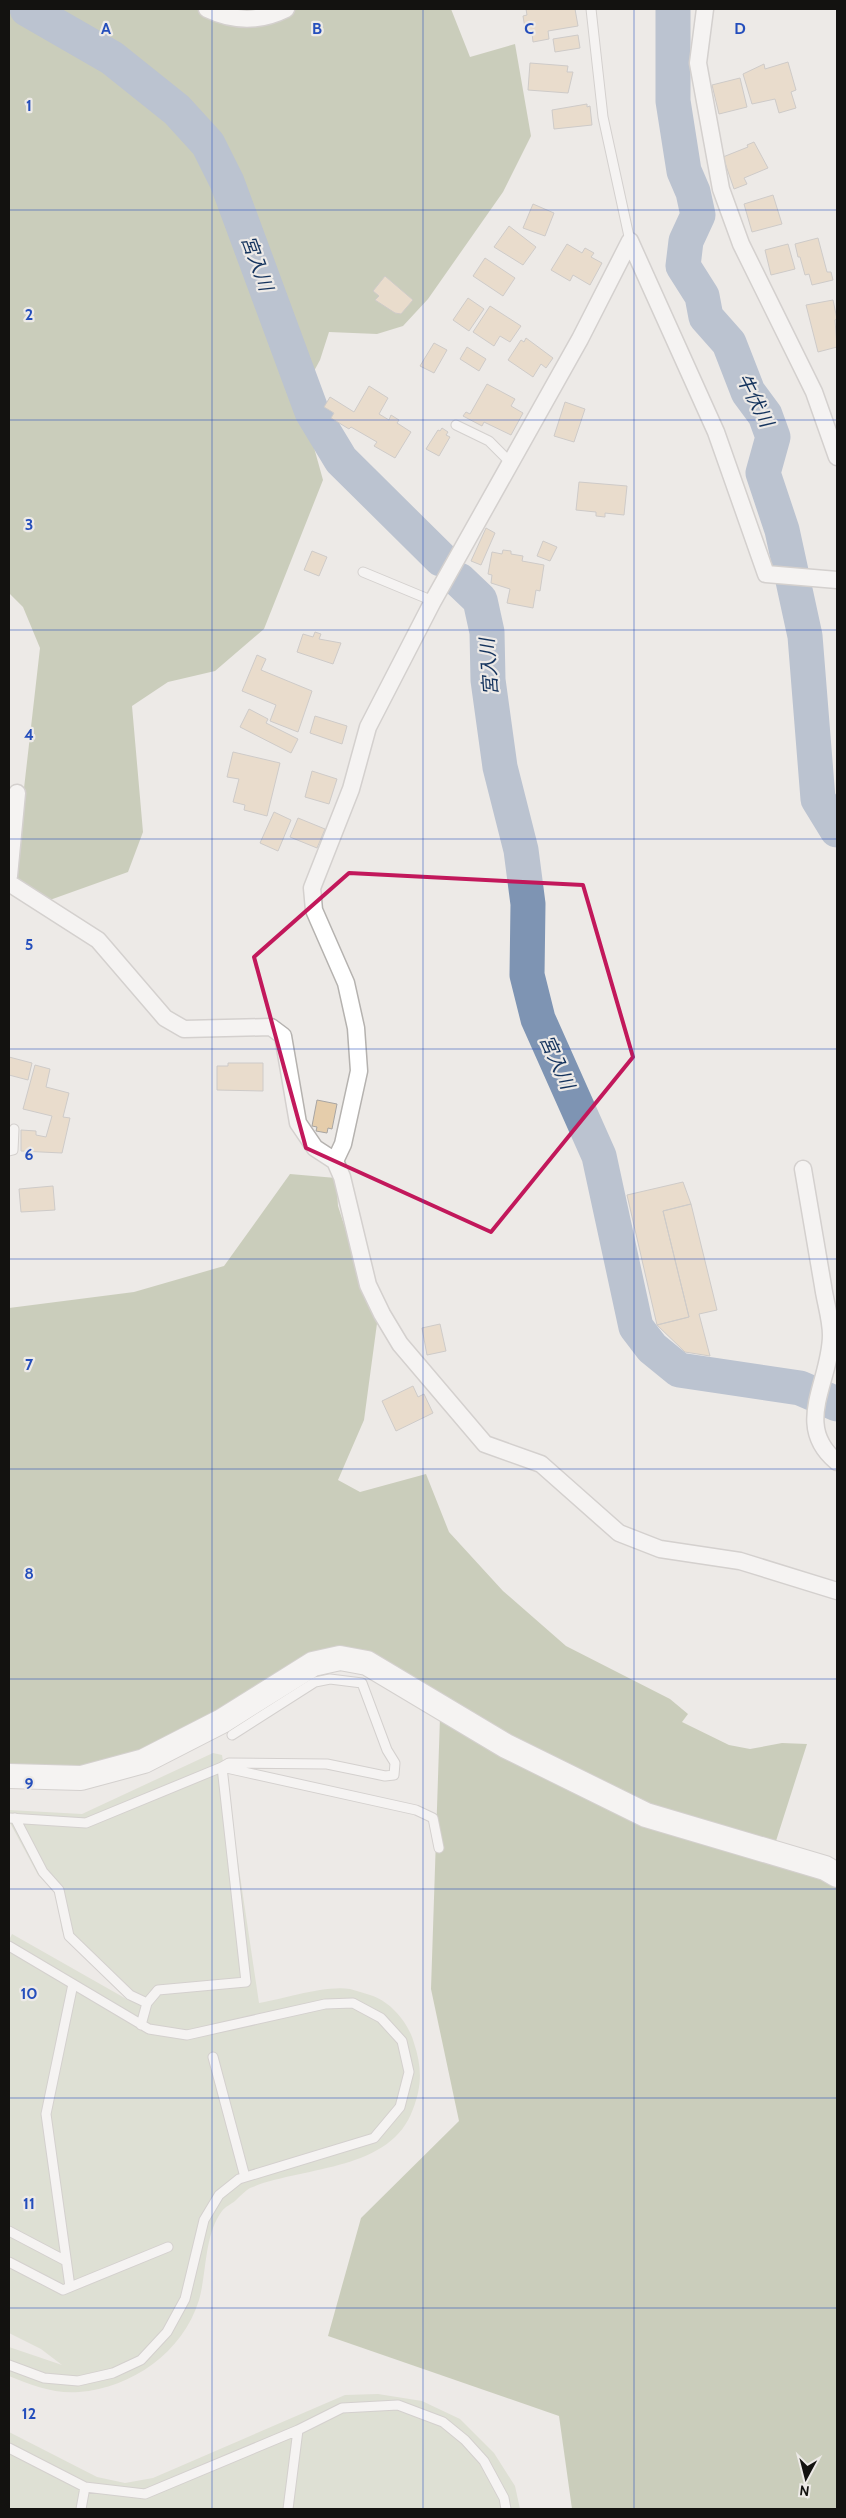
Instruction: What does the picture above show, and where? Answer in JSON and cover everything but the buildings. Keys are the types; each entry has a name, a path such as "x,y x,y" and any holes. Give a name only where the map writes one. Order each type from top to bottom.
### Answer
{"street":[{"path":"207,9 245,20 273,15 286,9"},
{"path":"705,9 698,63 721,189 741,244 814,392 837,457"},
{"path":"335,1161 343,1144 359,1071 356,1028 346,983 314,910 312,888 351,789 368,727 433,601 580,339 630,241"},
{"path":"630,241 716,432 766,574 837,580"},
{"path":"9,876 13,792"},
{"path":"9,883 98,940 165,1018 184,1028 271,1027 283,1036 298,1123 315,1148 335,1161 342,1178 368,1285 382,1314 400,1344 484,1444 541,1464 619,1533 660,1548 740,1561 837,1591"},
{"path":"803,1169 831,1334 824,1381 815,1410 814,1429 826,1453 837,1462"},
{"path":"9,1776 81,1778 144,1761 222,1721 313,1664 340,1658 368,1663 506,1746 646,1815 825,1868 837,1875"}],"lane":[{"path":"591,9 603,117 630,241"},
{"path":"456,426 489,441 511,463"},
{"path":"363,572 433,601"},
{"path":"9,1151 13,1150 14,1129"},
{"path":"12,1818 86,1823 229,1763 327,1764 385,1776 394,1775 395,1763 387,1750 362,1683 330,1679 315,1682 232,1735"},
{"path":"222,1767 416,1810 433,1818 439,1848"},
{"path":"141,2025 147,2003 158,1990 246,1982 222,1767"},
{"path":"12,1818 43,1872 59,1890 69,1936 130,1995 147,2003"},
{"path":"9,2365 44,2378 78,2381 113,2373 142,2360 167,2332 185,2299 204,2220 219,2195 239,2179 374,2138 400,2107 409,2072 402,2041 381,2018 353,2003 325,2004 187,2035 149,2029 10,1949"},
{"path":"70,2287 46,2114 73,1984"},
{"path":"213,2057 245,2177"},
{"path":"9,2231 66,2261"},
{"path":"9,2262 63,2290 168,2247"},
{"path":"9,2448 85,2487 145,2494 298,2430 342,2408 398,2405 443,2422 484,2461 504,2498 506,2509"},
{"path":"288,2509 298,2430"},
{"path":"81,2509 85,2487"}],"highlighted area":[{"path":"349,873 583,885 633,1057 491,1232 306,1148 254,957"}],"green space":[{"path":"9,9 451,9 470,57 515,44 531,136 503,192 428,299 403,326 377,334 329,332 320,360 300,397 323,480 264,629 215,671 168,682 132,706 143,832 128,872 47,901 14,876 40,648 23,607 9,593"},
{"path":"290,1174 336,1178 338,1206 360,1274 378,1316 364,1420 338,1480 360,1492 426,1474 449,1532 503,1591 566,1646 670,1699 688,1714 682,1722 729,1745 750,1749 782,1743 807,1744 776,1841 656,1811 525,1745 356,1650 257,1689 178,1732 117,1760 75,1768 9,1764 9,1308 134,1292 224,1266"},
{"path":"440,1717 837,1887 837,2509 572,2509 559,2416 328,2336 361,2218 459,2121 431,1989"},
{"path":"213,1753 222,1755 259,2003 340,1988 350,1989 380,1999 399,2015 412,2036 420,2068 416,2101 402,2130 386,2145 365,2156 343,2164 271,2181 250,2188 223,2210 212,2231 202,2289 191,2319 181,2336 153,2364 136,2375 99,2389 61,2392 43,2388 9,2376 9,2347 62,2365 41,2349 9,2333 9,1940 12,1934 130,2001 62,1931 56,1891 38,1875 9,1821 9,1810 82,1814"},
{"path":"378,2394 422,2401 460,2419 494,2453 515,2486 520,2509 9,2509 9,2432 97,2477 125,2483 153,2478 345,2395"}],"waterway":[{"name":"宮入川","path":"27,9 112,58 177,110 208,144 227,182 312,412 341,460 441,559"},
{"name":"牛伏川","path":"673,9 673,101 684,171 693,192 698,215 686,241 683,266 702,296 706,317 729,343 748,392 765,415 773,437 763,473 782,530 805,636 818,799 837,830"},
{"name":"宮入川","path":"459,580 480,600 487,632 488,680 500,767 521,850 528,904 527,975 538,1019 599,1156 636,1327 652,1348 679,1370 800,1388 837,1404"}]}
